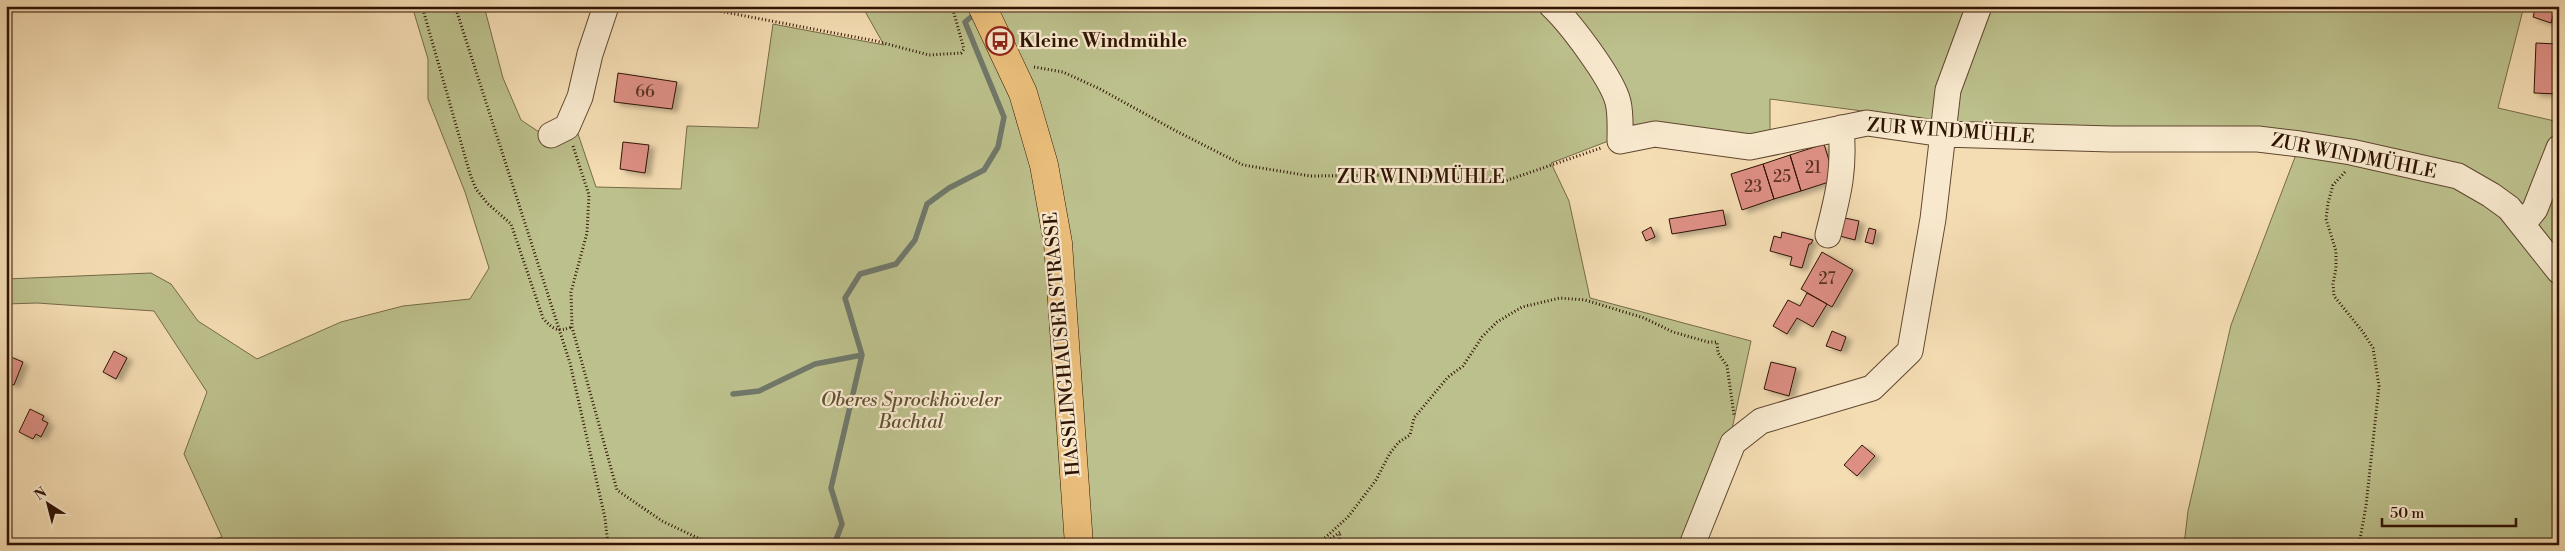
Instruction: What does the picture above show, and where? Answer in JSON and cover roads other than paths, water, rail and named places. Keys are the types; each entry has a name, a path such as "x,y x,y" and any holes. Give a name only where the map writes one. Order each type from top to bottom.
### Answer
{"main road":[{"name":"HASSLINGHAUSER STRASSE","path":"982,6 1007,55 1023,93 1044,165 1058,243 1079,545"}],"street":[{"path":"559,131 580,97 590,54 606,6"},
{"name":"ZUR WINDMÜHLE","path":"1552,6 1564,18 1599,66 1618,102 1620,141 1655,134 1750,147 1867,123 1943,134 2111,139 2258,139 2351,152 2458,176 2491,194 2510,208 2559,271"},
{"path":"1692,545 1733,443 1761,421 1872,388 1910,351 1933,218 1948,90 1979,6"},
{"path":"1828,235 1842,179 1844,157 1841,128"},
{"path":"2523,224 2534,209 2559,148"}],"waterway":[{"path":"834,545 842,524 831,488 862,355 845,298 860,274 896,264 915,240 927,204 949,188 984,170 998,147 1004,117 965,22 971,17"},
{"path":"733,394 759,391 815,364 862,355"}],"place":[{"name":"Kleine Windmühle","path":"1000,41"}],"park label":[{"name":"Oberes Sprockhöveler Bachtal","path":"911,411"}]}
